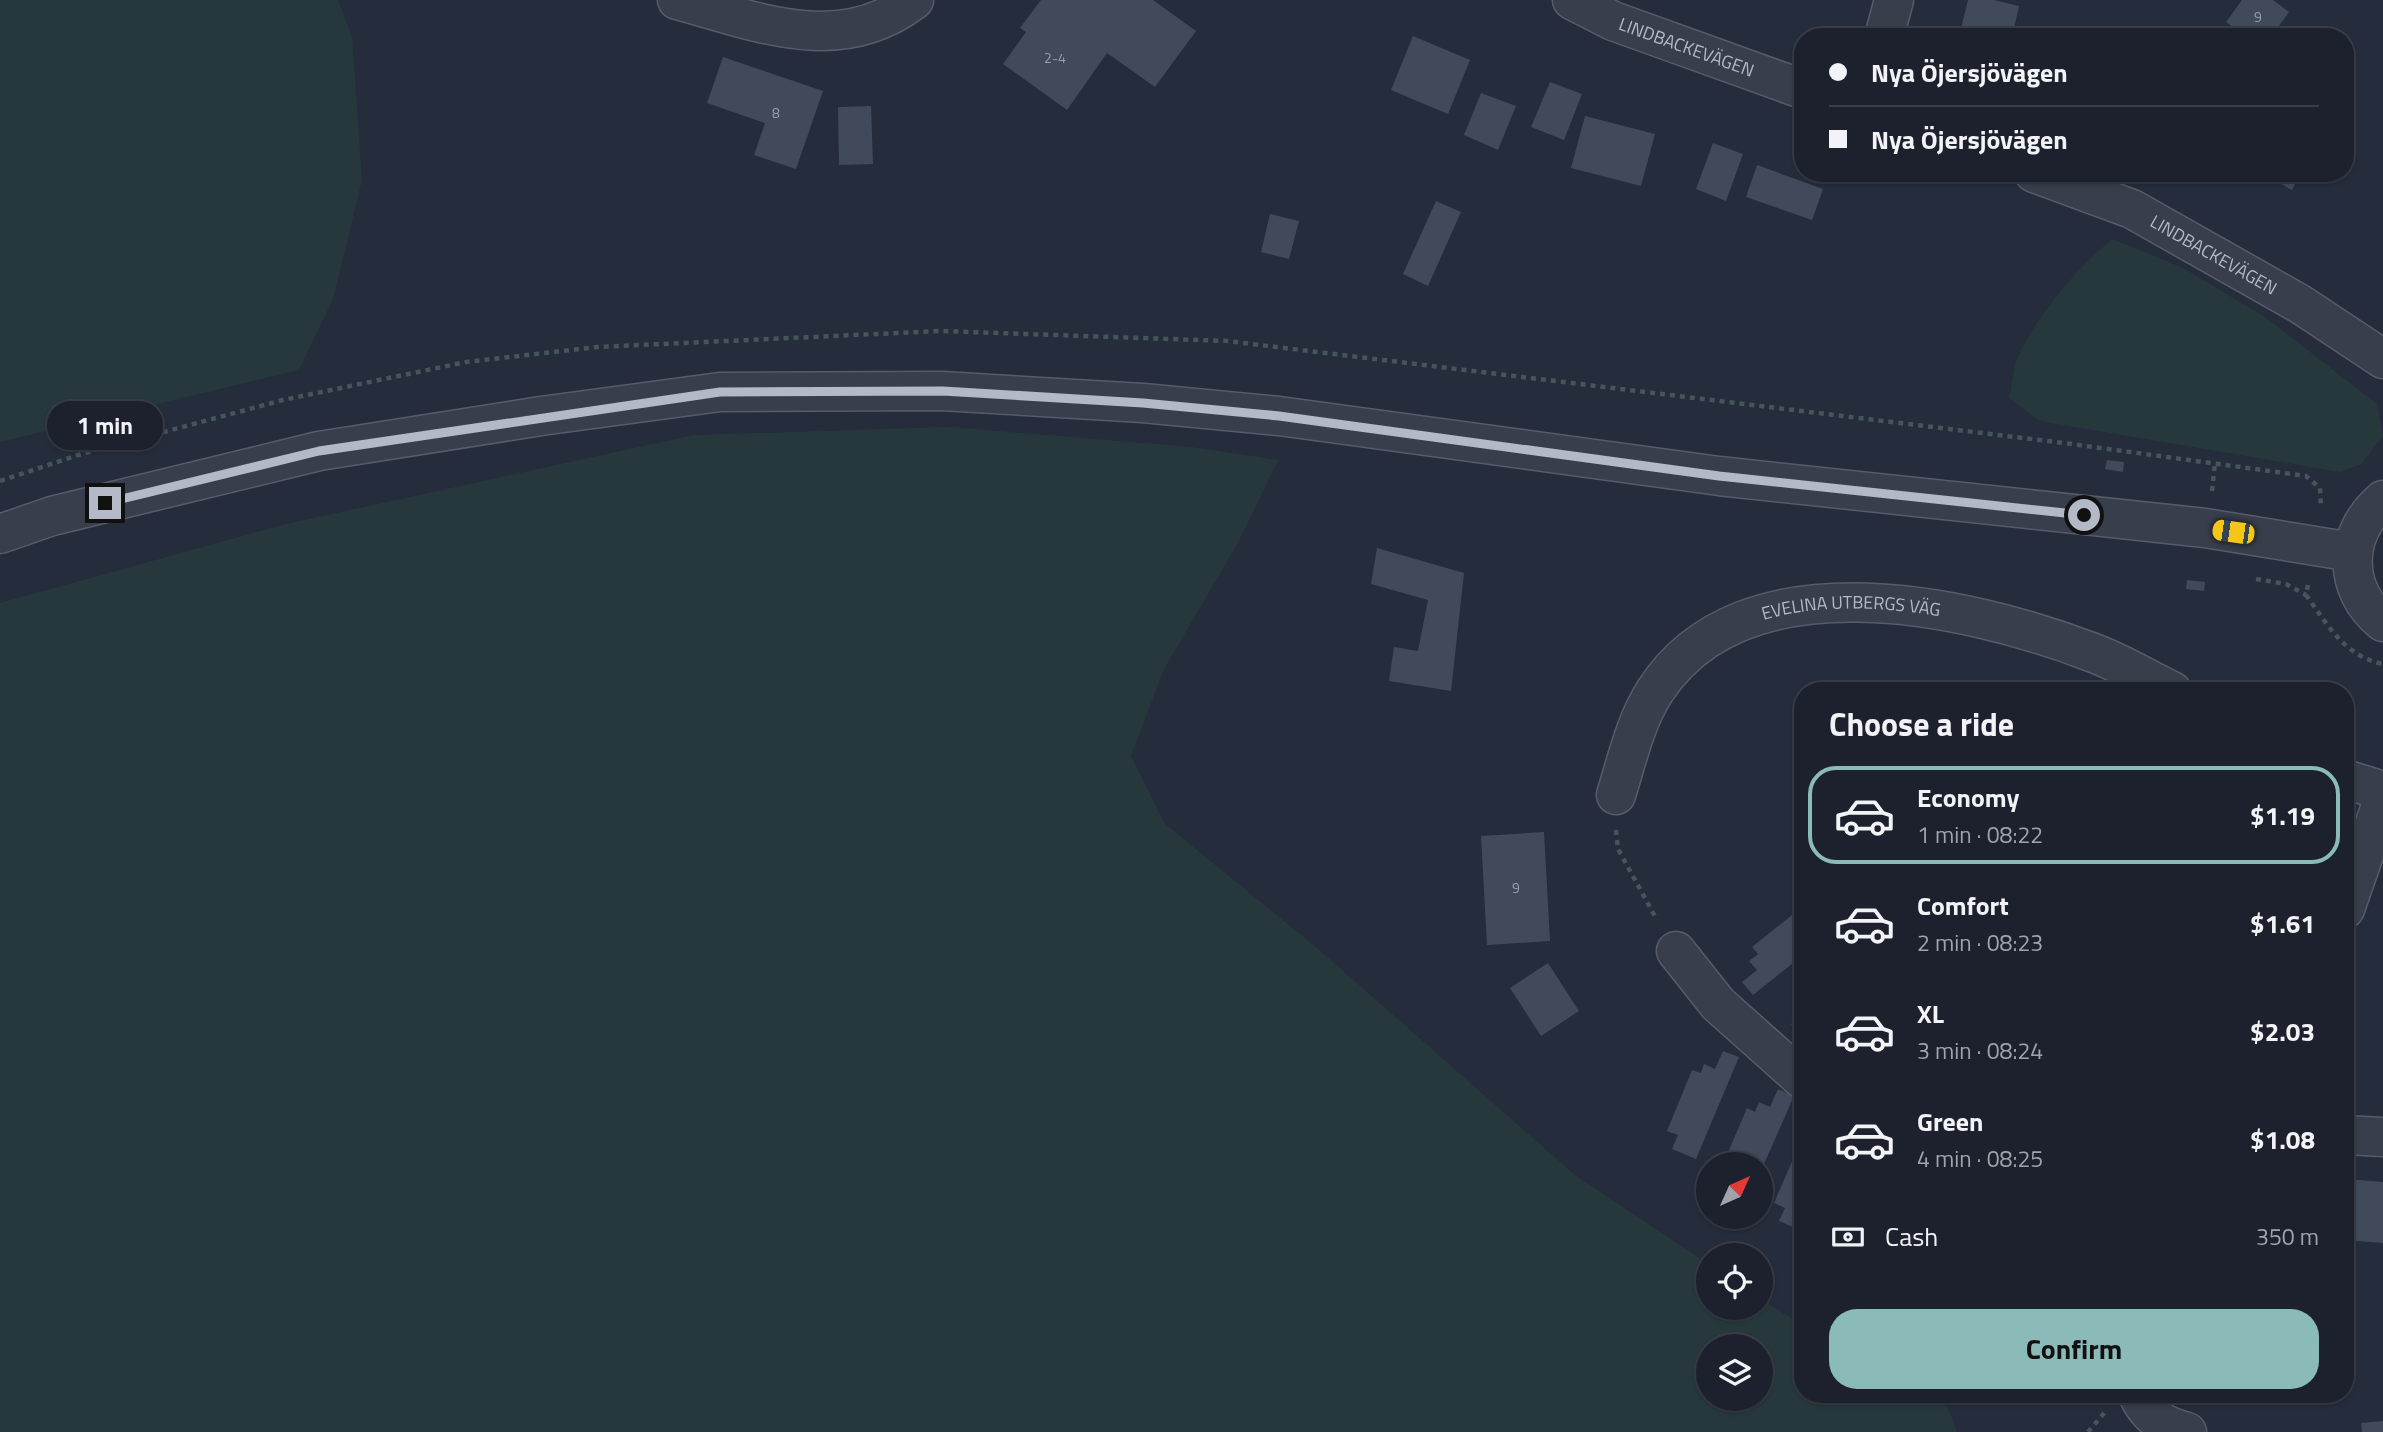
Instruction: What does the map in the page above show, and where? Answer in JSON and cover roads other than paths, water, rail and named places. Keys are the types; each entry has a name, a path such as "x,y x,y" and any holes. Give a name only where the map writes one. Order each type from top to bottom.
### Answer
{"street":[{"path":"677,0 790,31 853,30 886,19 914,0"},
{"name":"LINDBACKEVÄGEN","path":"1572,0 1613,21 1794,86"},
{"path":"1886,28 1894,0"},
{"name":"LINDBACKEVÄGEN","path":"2058,182 2132,209 2300,304 2383,359"},
{"path":"0,534 51,516 319,451 541,416 720,392 943,391 1143,403 1279,416 1719,476 2205,528 2352,552"},
{"path":"2383,500 2367,515 2357,532 2352,552 2352,571 2357,591 2367,608 2383,622"},
{"name":"EVELINA UTBERGS VÄG","path":"1616,795 1638,725 1655,690 1691,651 1717,631 1755,615 1802,606 1861,602 1976,617 2092,652 2154,682"},
{"path":"2354,782 2383,792"},
{"path":"2354,883 2383,800"},
{"path":"1676,951 1718,1004 1794,1072"},
{"path":"2354,1135 2383,1137"},
{"path":"2143,1403 2151,1416 2169,1427 2187,1432"}]}
